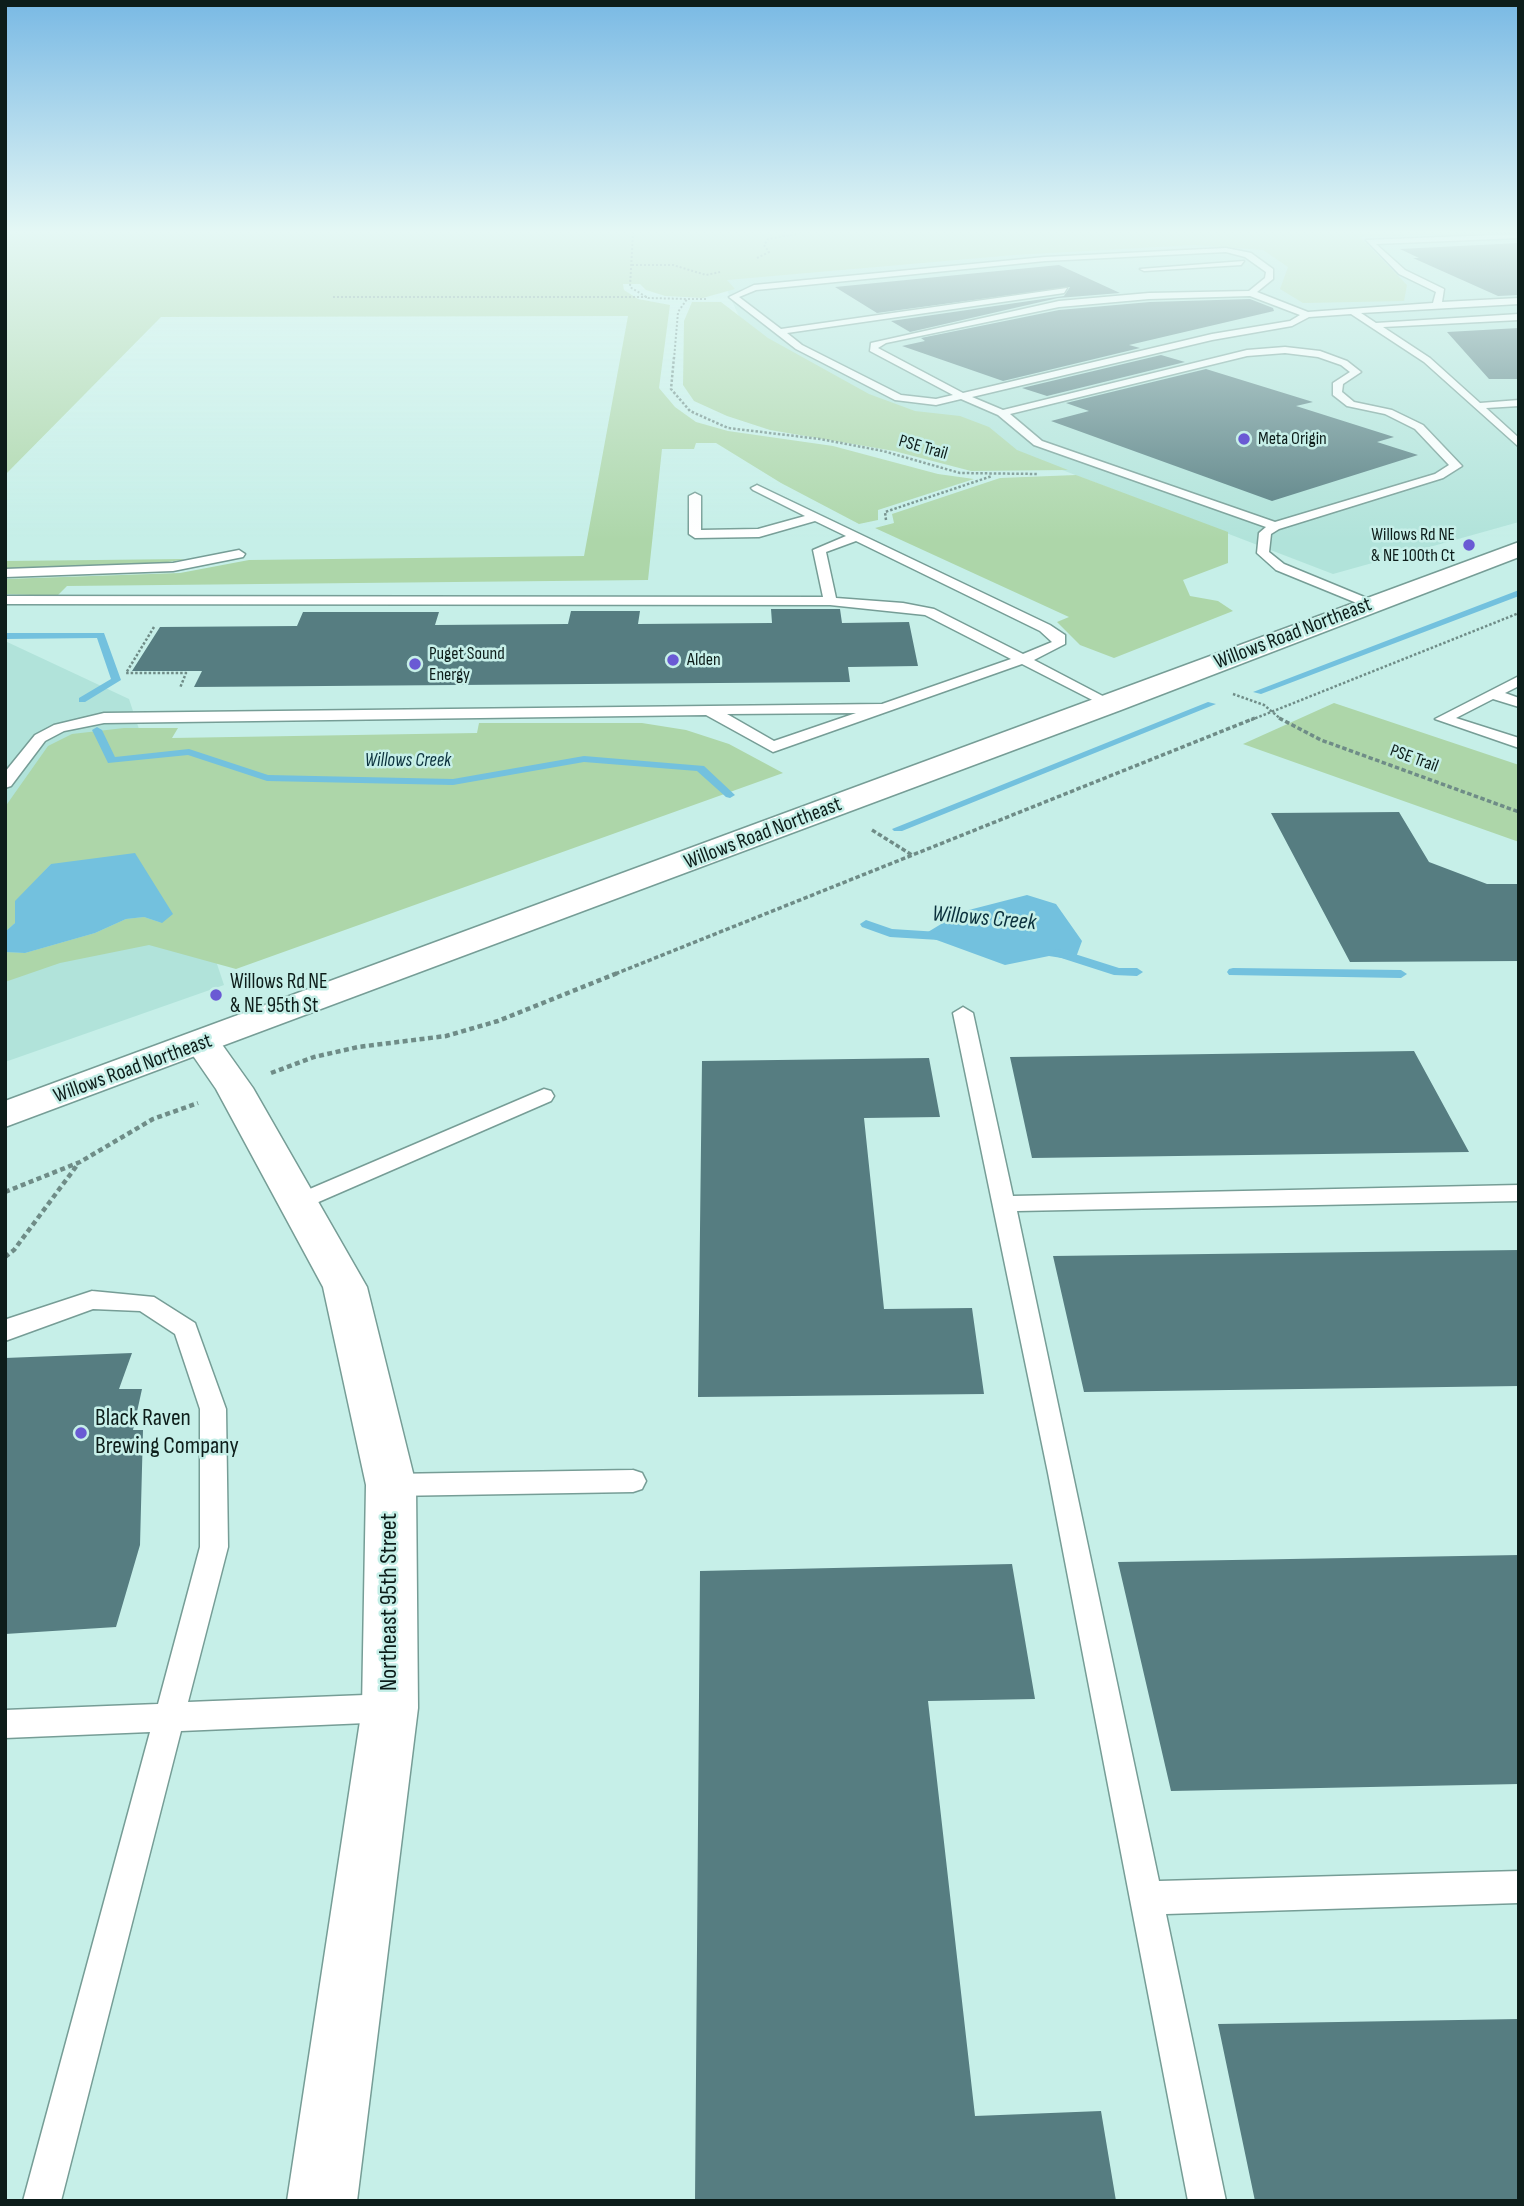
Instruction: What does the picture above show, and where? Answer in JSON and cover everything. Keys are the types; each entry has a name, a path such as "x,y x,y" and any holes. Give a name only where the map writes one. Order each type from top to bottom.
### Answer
{"main road":[{"name":"Willows Road Northeast","path":"5,1115 203,1044 1111,704 1519,548"},
{"name":"Northeast 95th Street","path":"203,1044 234,1088 345,1287 391,1485 390,1708 322,2201"}],"lane":[{"path":"781,335 799,347 899,398 936,402 1224,335"},
{"path":"919,335 874,345 876,353 961,396 1002,413 1038,443 1275,526"},
{"path":"1391,335 1427,360 1519,444"},
{"path":"1002,413 1247,353 1286,351 1320,354 1344,363 1356,372 1338,383 1337,393 1351,404 1388,412 1419,427 1456,466 1439,476 1275,526 1265,533 1263,554 1280,567 1369,604"},
{"path":"1477,406 1519,403"},
{"path":"705,708 773,747 1020,660 1050,648 1060,638 1045,628 757,488"},
{"path":"695,496 695,534 759,533 814,517"},
{"path":"830,601 819,550 855,537"},
{"path":"5,573 173,567 239,554"},
{"path":"5,600 830,601 929,612 1111,704"},
{"path":"1519,680 1443,719 1519,743"},
{"path":"1493,694 1519,703"},
{"path":"5,783 40,738 59,728 104,718 705,708 882,708"},
{"path":"963,1013 1061,1473 1207,2201"},
{"path":"299,1202 544,1096"},
{"path":"1003,1204 1519,1193"},
{"path":"5,1332 16,1325 92,1300 145,1303 186,1329 213,1409 214,1548 41,2201"},
{"path":"391,1485 634,1480"},
{"path":"5,1724 390,1708"},
{"path":"1145,1898 1519,1887"}],"path":[{"name":"PSE Trail","path":"676,335 671,389 690,411 728,428 820,439 883,451 960,473 1048,473"},
{"path":"855,537 856,529 886,522 885,512 996,475"},
{"path":"285,1067 358,1046 446,1035 498,1021 1519,613"},
{"path":"152,618 155,624 153,629 126,673 186,673 179,689 187,690"},
{"name":"PSE Trail","path":"1188,675 1264,705 1270,712 1321,740 1519,812"},
{"path":"866,825 912,855"},
{"path":"5,1192 80,1161 153,1119 187,1107"},
{"path":"5,1256 14,1250 80,1161"}],"shaded area":[{"path":"5,335 143,335 5,475"},
{"path":"625,335 666,335 659,388 675,407 696,422 728,431 833,446 938,474 974,479 878,510 878,520 859,524 781,483 716,443 696,443 694,449 662,449 648,580 67,586 57,596 5,594 5,579 180,573 249,560 584,556"},
{"path":"684,335 764,335 869,394 915,411 960,416 989,427 1017,450 1068,470 971,471 894,451 770,430 727,416 694,401 683,385"},
{"path":"747,335 1519,335 1519,522 1333,574 755,352"},
{"path":"1076,475 1228,532 1228,563 1183,580 1190,596 1218,601 1233,611 1114,658 1080,645 1057,622 1069,617 875,528 894,523 892,514 1000,478"},
{"path":"186,559 157,564 5,569 5,561"},
{"path":"5,641 129,699 224,985 5,1062"},
{"path":"1334,703 1519,765 1519,842 1243,744"},
{"path":"479,723 642,723 686,730 729,744 783,773 236,969 149,945 60,963 5,982 5,952 25,953 95,933 126,919 144,917 162,923 51,864 34,882 15,923 5,932 5,807 48,746 72,734 124,728 178,728 172,738 477,733"}],"water":[{"path":"135,853 173,914 162,923 144,917 126,919 95,933 25,953 5,952 5,932 15,923 15,901 51,864"},
{"path":"1027,895 1056,904 1082,941 1075,960 1049,956 1005,965 923,935 961,912"}],"building":[{"path":"936,335 1172,335 1129,345 1140,348 1003,381 902,346 925,341 921,338"},
{"path":"1450,335 1519,335 1519,379 1489,379"},
{"path":"1161,355 1185,362 1047,396 1022,388"},
{"name":"Meta Origin","path":"1206,369 1313,402 1296,406 1394,437 1377,442 1418,455 1272,501 1051,421 1089,411 1066,403"},
{"path":"771,609 840,609 842,623 909,622 918,666 848,667 850,682 194,687 202,671 132,671 160,627 297,626 303,612 439,612 435,625 568,624 571,611 640,611 638,624 772,623"},
{"path":"1399,812 1429,862 1487,884 1519,884 1519,961 1350,962 1271,813"},
{"path":"1414,1051 1469,1152 1032,1158 1010,1057"},
{"path":"929,1058 940,1117 864,1118 884,1309 972,1308 984,1394 698,1397 702,1061"},
{"path":"1519,1250 1519,1386 1084,1392 1053,1256"},
{"path":"132,1353 119,1389 142,1389 133,1430 143,1430 140,1545 116,1627 5,1634 5,1358"},
{"path":"1519,1555 1519,1784 1171,1791 1118,1562"},
{"path":"1012,1564 1035,1699 928,1701 975,2116 1101,2111 1116,2201 695,2201 700,1571"},
{"path":"1519,2019 1519,2201 1255,2201 1218,2024"}],"waterway":[{"path":"1258,692 1519,593"},
{"name":"Willows Creek","path":"5,636 101,635 116,680 82,700"},
{"path":"898,829 1211,704"},
{"name":"Willows Creek","path":"97,730 112,761 189,752 267,778 453,782 584,759 700,768 730,795"},
{"name":"Willows Creek","path":"866,924 890,933 939,936"},
{"name":"Willows Creek","path":"1059,953 1118,972 1137,972"},
{"name":"Willows Creek","path":"1233,972 1401,974"}],"place":[{"name":"Meta Origin","path":"1244,439"},
{"name":"Willows Rd NE & NE 100th Ct","path":"1469,545"},
{"name":"Alden","path":"673,660"},
{"name":"Puget Sound Energy","path":"415,664"},
{"name":"Willows Rd NE & NE 95th St","path":"216,995"},
{"name":"Black Raven Brewing Company","path":"81,1433"}]}
